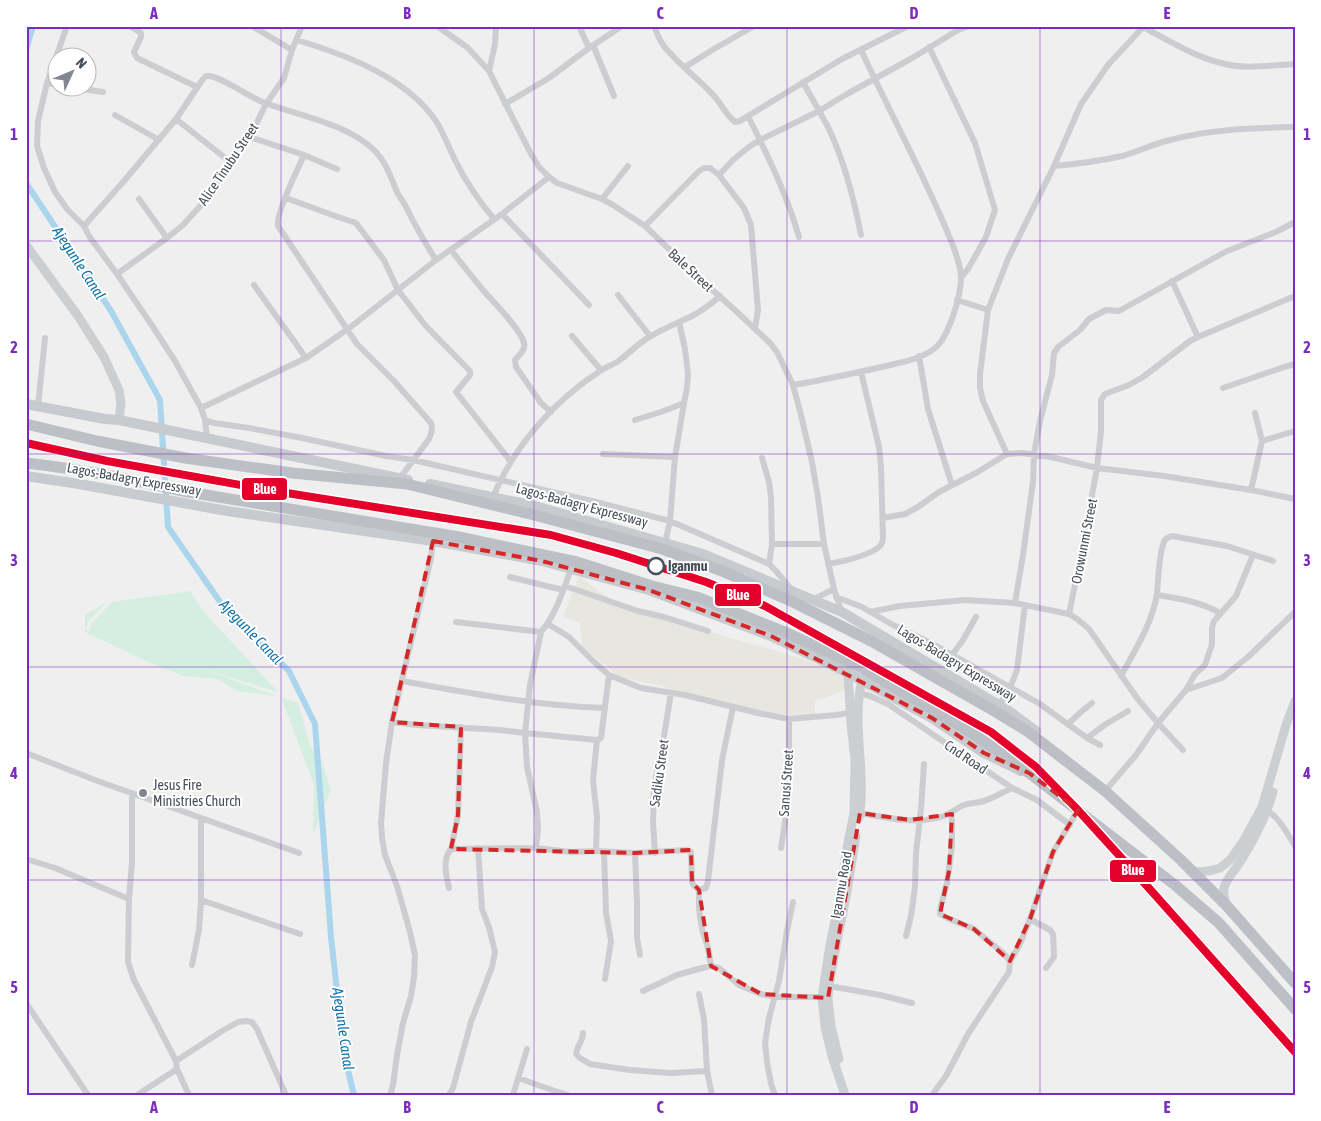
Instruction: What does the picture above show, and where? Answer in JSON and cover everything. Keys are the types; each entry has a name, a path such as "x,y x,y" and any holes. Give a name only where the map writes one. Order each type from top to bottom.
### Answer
{"highway":[{"name":"Lagos-Badagry Expressway","path":"26,424 97,441 185,458 292,473 407,484 534,514 662,548 782,597 871,641 996,712 1026,731 1077,769 1135,818 1227,906 1295,984"},
{"name":"Lagos-Badagry Expressway","path":"26,463 48,465 182,491 459,537 577,562 697,598 785,632 862,668 984,741 1078,810 1175,884 1200,906 1219,924 1295,1009"}],"main road":[{"path":"26,245 78,316 104,356 119,390 121,403 119,420"},
{"name":"Lagos-Badagry Expressway","path":"26,404 119,420 534,506 702,554 842,612 1009,711 1057,748 1077,769"},
{"name":"Lagos-Badagry Expressway","path":"26,476 138,494 227,512 433,540 542,561 647,590 771,636 848,673 932,718 984,753 1029,774"},
{"name":"Iganmu Road","path":"848,673 861,760 860,813 846,897 825,998 838,1054 852,1095"},
{"name":"Iganmu Road","path":"845,1095 825,1027 825,998 830,945 854,813 854,712 862,680"},
{"path":"1227,906 1223,893 1224,886 1263,821 1286,725 1295,701"},
{"path":"1191,871 1213,870 1226,864 1265,809 1295,715"}],"street":[{"path":"67,26 47,83 38,121 37,146 44,168 55,192 67,209 84,226 175,361 201,408 205,420 207,438"},
{"path":"129,26 141,33 134,52 137,58 197,87"},
{"path":"252,26 292,50"},
{"name":"Alice Tinubu Street","path":"117,274 183,225 215,187 230,162 250,137 266,104 284,78 292,50 302,26"},
{"name":"Bale Street","path":"437,26 468,48 489,71 531,154 549,177 557,183 602,199 645,226 770,343 777,352 793,386 812,462 828,564 836,597 842,612"},
{"path":"489,71 495,44 496,26"},
{"path":"578,26 591,47 614,96"},
{"path":"505,104 549,78 622,26"},
{"path":"654,26 662,44 669,53 716,98 735,122 842,59 908,26"},
{"path":"685,67 714,48 754,26"},
{"path":"719,175 733,160 760,140 820,111 958,30 969,26"},
{"path":"1007,454 983,401 980,388 988,310 1008,259 1054,166 1081,104 1108,65 1143,27 1197,55 1222,64 1251,67 1295,64"},
{"path":"297,40 362,63 413,95 436,121 464,178 478,200 494,218"},
{"path":"929,48 975,143 995,210 986,237 968,269 961,277"},
{"path":"793,386 861,372 919,356 934,349 941,343 946,334 957,300 961,277 957,259 936,207 861,50"},
{"path":"84,226 159,140 206,76 213,76 266,104 332,125 356,137 374,150 383,161 424,241 436,260"},
{"path":"803,82 820,111 845,171 854,200 861,235"},
{"path":"98,91 103,92"},
{"path":"115,115 159,140"},
{"path":"748,116 788,204 799,237"},
{"path":"176,119 230,162"},
{"path":"1054,166 1122,156 1165,141 1229,129 1295,127"},
{"path":"250,137 304,155 338,169"},
{"path":"304,155 277,222 278,226 357,344 394,381 433,427 429,439 400,478"},
{"path":"602,199 628,166"},
{"path":"645,226 699,171 704,168 710,168 719,175 744,208 751,225 758,310 754,329"},
{"path":"201,408 306,358 348,329 436,260 502,214 549,177"},
{"path":"286,198 356,222 384,260 398,290 425,324 470,371 470,376 456,390 457,395 511,462"},
{"path":"139,199 168,238"},
{"path":"502,214 589,305"},
{"path":"1015,602 1033,482 1034,454 1052,375 1054,353 1058,347 1094,316 1106,310 1119,311 1225,252 1278,232 1295,222"},
{"path":"451,250 520,336 524,345 521,354 515,360 516,367 542,403 551,412"},
{"path":"1172,281 1198,337 1295,296"},
{"path":"254,285 306,358"},
{"path":"618,295 650,336"},
{"path":"493,497 500,480 511,462 537,427 582,384 601,370 616,363 650,336 691,317 720,296"},
{"path":"957,300 988,310"},
{"path":"664,543 670,522 675,457 688,374 679,322"},
{"path":"572,336 601,370"},
{"name":"Orowunmi Street","path":"1069,614 1098,468 1101,400 1105,394 1129,385 1143,377 1198,337"},
{"path":"38,406 45,338"},
{"path":"919,356 928,409 952,486"},
{"path":"1222,388 1295,364"},
{"path":"828,564 860,556 882,544 883,518 879,447 861,372"},
{"path":"635,420 684,403"},
{"path":"1251,490 1262,441 1255,413"},
{"path":"205,420 413,460 592,501 670,522 769,564 792,591"},
{"path":"1262,441 1295,431"},
{"path":"883,518 905,514 939,492 1007,454 1022,453 1098,468 1164,476 1295,499"},
{"path":"603,454 675,457"},
{"path":"762,458 769,482 770,497 772,544 769,564"},
{"path":"1121,676 1154,610 1164,543 1167,538 1172,536 1227,546 1274,561"},
{"path":"390,1095 403,1023 414,977 415,955 397,886 389,869 382,838 381,823 386,763 392,722 431,558 433,540"},
{"path":"772,544 824,544"},
{"path":"1105,791 1136,756 1158,723 1186,690 1195,674 1202,668 1212,644 1214,621 1236,596 1253,555"},
{"path":"536,848 538,829 527,767 528,701 541,632 548,624 570,569"},
{"path":"510,576 564,588 708,631"},
{"path":"814,599 834,590"},
{"path":"1156,594 1200,604 1220,613"},
{"path":"836,597 870,612 952,655 1049,710 1100,746"},
{"path":"870,612 900,606 956,601 1015,602 1069,614 1089,629 1121,676 1158,723 1183,750"},
{"path":"999,705 1010,688 1017,670 1025,605"},
{"path":"1186,690 1222,678 1248,657 1295,612"},
{"path":"952,655 963,640 976,616"},
{"path":"456,622 541,632"},
{"path":"548,624 570,637 593,662 609,675 641,688 789,718 854,712"},
{"path":"392,722 597,740 601,738 609,675"},
{"path":"402,681 476,694 570,707 605,708"},
{"name":"Sadiku Street","path":"655,853 653,822 654,787 671,693"},
{"name":"Cnd Road","path":"859,693 888,704 1012,788 1036,800 1070,825"},
{"path":"1068,724 1092,704"},
{"path":"699,890 706,888 708,881 722,760 733,708"},
{"path":"1087,738 1128,711"},
{"name":"Sanusi Street","path":"780,848 789,796 789,718"},
{"path":"449,888 445,870 458,815 461,727"},
{"path":"596,851 597,817 594,780 597,740"},
{"path":"26,753 299,853"},
{"path":"906,936 915,887 924,764"},
{"path":"860,813 887,819 919,820 935,818 968,804 981,802 1012,788"},
{"path":"132,793 132,862 129,898 128,962 134,980 176,1061 177,1069 189,1095"},
{"path":"1265,809 1276,818 1295,846"},
{"path":"942,1095 933,1093 946,1076 968,1034 1009,972 1010,961 1019,946 1030,920 1053,852 1078,810"},
{"path":"950,813 952,820 952,846 947,883 940,914 974,929 1010,961"},
{"path":"192,965 200,930 201,818"},
{"path":"449,1095 471,1022 496,952 482,909 478,848"},
{"path":"451,849 536,848 571,852 655,853 684,850 691,852 692,882 699,890 702,929 711,966"},
{"path":"604,852 606,913 611,942 605,979"},
{"path":"635,853 637,938 640,954"},
{"path":"26,859 55,868 129,898"},
{"path":"201,900 300,934"},
{"path":"772,1094 765,1044 793,902"},
{"path":"1030,920 1050,930 1053,934 1054,957 1046,968"},
{"path":"643,991 677,975 711,966 719,968 739,984 751,990 775,997 825,998"},
{"path":"829,986 880,995 912,1004"},
{"path":"699,994 704,1019 707,1071 712,1095"},
{"path":"26,1003 88,1095"},
{"path":"176,1061 238,1022 252,1022 258,1029 286,1095"},
{"path":"583,1033 583,1038 576,1054 590,1064 630,1070 671,1073 707,1071"},
{"path":"514,1095 527,1049"},
{"path":"137,1095 177,1069"},
{"path":"518,1078 568,1095"}],"highlighted area":[{"path":"433,541 542,561 649,590 771,636 932,718 984,753 1029,773 1078,810 1053,852 1030,919 1010,961 974,929 940,914 949,871 952,814 910,820 860,813 828,998 761,994 711,966 699,890 692,882 691,850 635,853 451,849 458,815 461,727 392,722"}],"shaded area":[{"path":"579,576 620,607 801,658 843,675 852,687 815,700 815,714 802,716 756,711 658,685 621,678 582,647 580,623 563,616"}],"green space":[{"path":"190,591 204,612 278,692 205,670 277,696 237,691 217,679 183,676 85,632 85,615 108,601 87,623 86,630 90,631 91,624 112,602"},
{"path":"281,697 298,703 310,745 322,762 331,790 313,834 314,785"}],"waterway":[{"name":"Ajegunle Canal","path":"26,50 33,26"},
{"name":"Ajegunle Canal","path":"26,183 111,311 160,400 168,527 225,609 289,671 315,724 331,937 344,1054 354,1095"}],"transit line":[{"name":"Blue","path":"26,443 107,461 274,491 551,535 616,553 706,582 765,606 991,732 1036,767 1147,886 1295,1052"}],"place":[{"name":"Iganmu","path":"656,566"},
{"name":"Jesus Fire Ministries Church","path":"143,793"}]}
